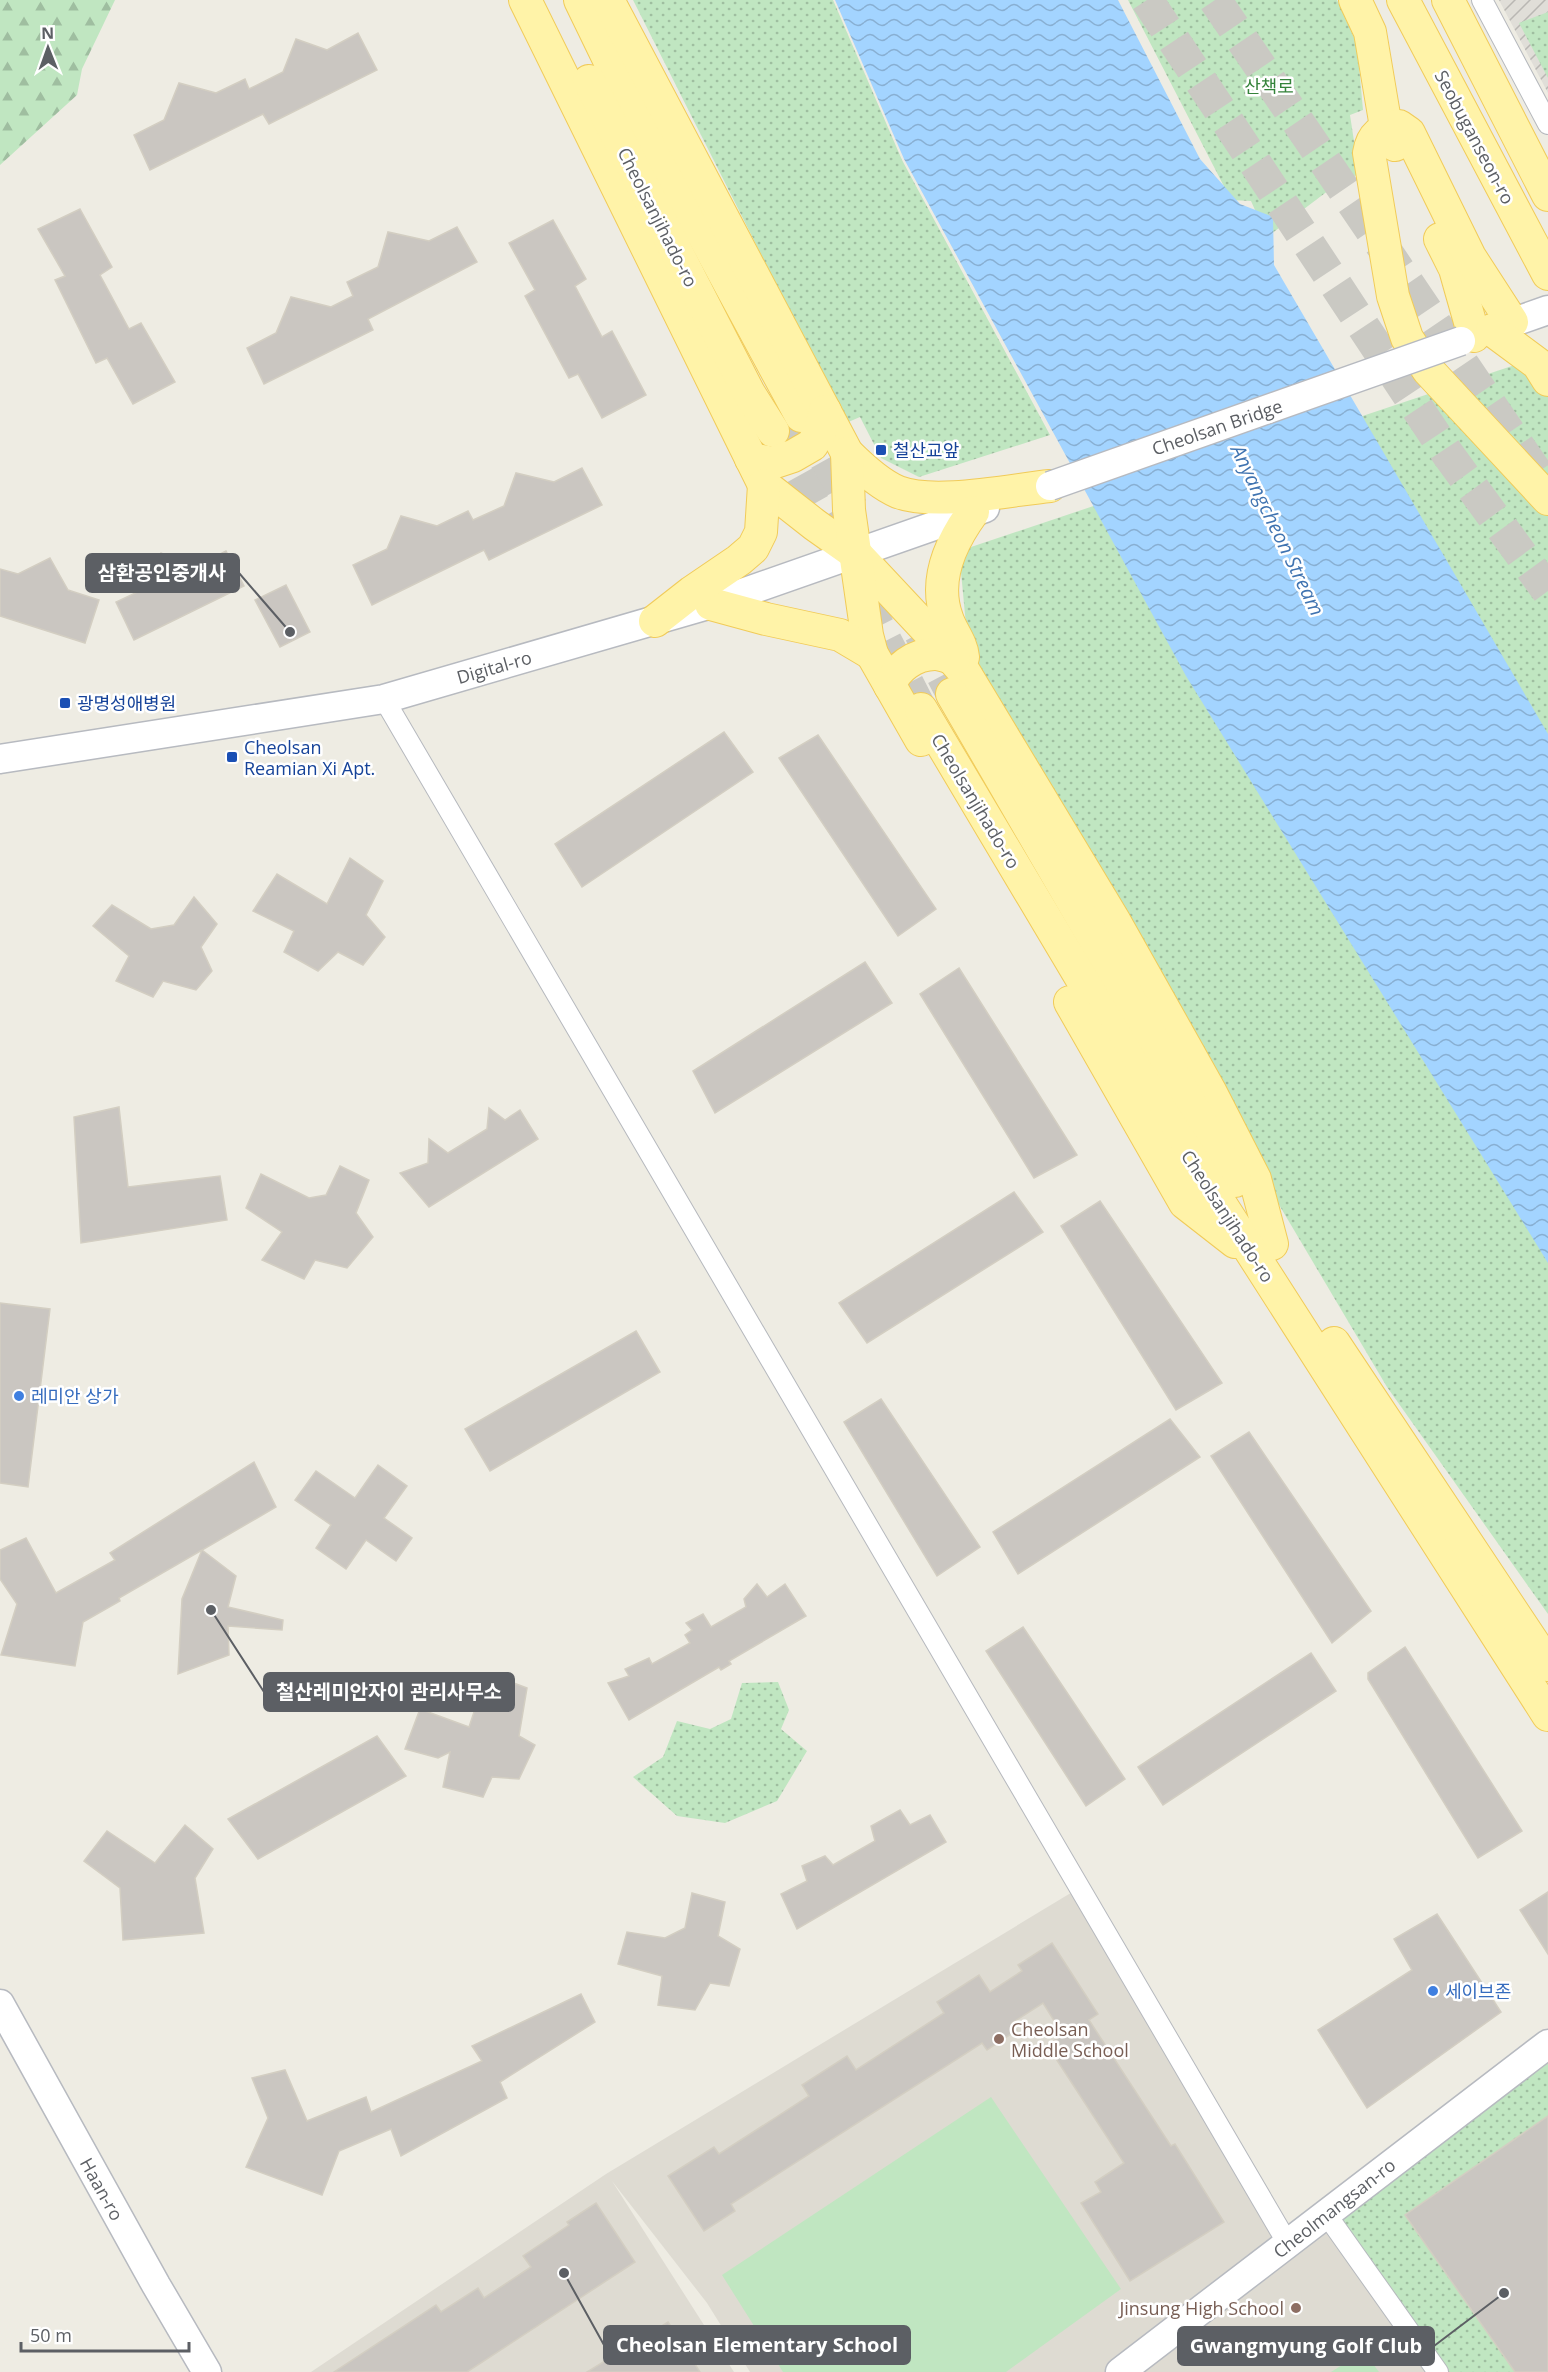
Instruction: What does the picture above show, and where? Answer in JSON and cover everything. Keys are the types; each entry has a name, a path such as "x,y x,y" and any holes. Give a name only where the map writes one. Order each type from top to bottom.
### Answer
{"main road":[{"path":"525,0 758,472 815,525 856,554 957,675 1115,922 1210,1092 1255,1179 1264,1252"},
{"name":"Cheolsanjihado-ro","path":"548,0 749,393 773,431"},
{"name":"Cheolsanjihado-ro","path":"580,0 613,68 813,413"},
{"path":"608,0 813,413 820,432 812,445 758,472"},
{"path":"1355,0 1370,32 1386,127 1455,269 1538,364 1548,380"},
{"name":"Seobuganseon-ro","path":"1402,0 1548,274"},
{"name":"Seobuganseon-ro","path":"1448,0 1548,195"},
{"path":"1386,127 1371,141 1369,153 1393,296 1407,338 1428,370 1548,499"},
{"name":"Cheolsan Bridge","path":"1050,486 1503,326"},
{"path":"813,413 859,465 888,487 899,492 968,504 1050,486"},
{"path":"847,453 849,510 864,618 872,654 1185,1203 1264,1252"},
{"path":"656,621 753,548 761,532 758,472"},
{"path":"957,675 962,650 946,617 943,596 944,575 968,504"},
{"name":"Digital-ro","path":"0,759 384,699 711,604 856,554 968,504"},
{"path":"711,604 766,620 840,635 872,654"},
{"path":"890,686 893,674 905,664 923,656 937,654 957,675"},
{"name":"Cheolsanjihado-ro","path":"921,709 1152,1097 1264,1252 1323,1326 1548,1665"},
{"name":"Cheolsanjihado-ro","path":"1264,1252 1548,1715"},
{"name":"Haan-ro","path":"0,2004 207,2372"},
{"name":"Cheolmangsan-ro","path":"1120,2372 1548,2044"}],"street":[{"path":"1482,0 1548,124"},
{"path":"384,699 1288,2244"},
{"path":"1326,2214 1438,2372"}],"shaded area":[{"path":"1499,0 1548,0 1548,93"},
{"name":"Cheolsan Middle School","path":"1079,1888 1287,2243 1326,2214 1438,2372 750,2372 707,2303 612,2181 734,2372 311,2372 606,2174"}],"green space":[{"path":"0,0 115,0 82,69 77,95 0,165"},
{"path":"633,0 833,0 902,160 1050,435 919,477 881,458 860,417 846,423"},
{"name":"산책로","path":"1128,0 1337,0 1357,44 1363,110 1350,115 1359,174 1337,184 1267,237 1251,201 1231,200"},
{"path":"1548,12 1548,78 1519,23"},
{"path":"1548,354 1548,1614 1387,1387 1240,1139 968,646 959,551"},
{"path":"778,1682 789,1710 781,1729 807,1751 777,1801 725,1823 677,1816 633,1777 663,1757 677,1721 710,1729 731,1719 742,1683"},
{"path":"1548,2044 1548,2372 1438,2372 1327,2214"},
{"path":"991,2097 1121,2289 1006,2372 783,2372 722,2275"},
{"path":"1355,2357 1370,2360 1379,2372 1331,2372"}],"water":[{"name":"Anyangcheon Stream","path":"835,0 1118,0 1200,159 1240,204 1273,217 1274,265 1548,734 1548,1263 1186,676 904,159"}],"building":[{"path":"358,33 377,70 269,124 263,114 150,170 134,135 164,120 179,83 216,93 245,79 249,89 283,72 296,39 327,50"},
{"path":"80,209 112,267 100,275 129,329 141,323 175,382 133,404 107,358 96,363 55,280 65,276 38,229"},
{"path":"553,220 586,279 575,286 602,337 612,331 646,395 602,418 578,374 569,378 525,296 535,290 509,243"},
{"path":"457,227 477,262 368,319 373,330 264,384 247,348 276,333 291,297 331,307 353,296 347,282 378,267 388,232 429,241"},
{"path":"582,468 602,505 489,560 484,550 372,605 353,565 387,549 401,516 437,526 468,511 473,520 504,506 516,473 554,482"},
{"path":"226,551 244,586 134,640 116,602 146,588 161,553 194,567"},
{"path":"50,558 68,590 99,600 85,643 0,616 0,569 18,574"},
{"path":"286,585 310,632 280,647 255,600"},
{"path":"724,732 753,772 582,887 555,844"},
{"path":"818,735 936,909 898,936 779,758"},
{"path":"350,858 383,881 366,915 385,937 363,965 338,952 318,971 284,952 294,931 253,911 277,874 327,904"},
{"path":"194,897 217,924 201,947 212,971 196,990 163,981 153,997 116,981 129,956 93,926 112,905 151,929 174,925"},
{"path":"865,962 892,1003 715,1113 693,1071"},
{"path":"959,968 1077,1155 1034,1178 920,994"},
{"path":"119,1107 128,1187 220,1176 227,1220 81,1243 74,1117"},
{"path":"489,1108 505,1120 520,1110 538,1139 429,1207 400,1173 428,1163 429,1139 448,1153 487,1129"},
{"path":"340,1166 369,1180 356,1213 373,1237 347,1268 315,1260 304,1279 262,1260 282,1232 246,1208 261,1174 309,1198 326,1195"},
{"path":"1014,1192 1043,1232 867,1343 839,1303"},
{"path":"1100,1201 1222,1383 1176,1410 1061,1226"},
{"name":"레미안 상가","path":"0,1303 50,1309 28,1487 0,1483"},
{"path":"636,1331 660,1372 490,1471 465,1429"},
{"path":"881,1399 980,1547 937,1576 844,1422"},
{"path":"1170,1419 1200,1457 1018,1574 993,1532"},
{"path":"1249,1432 1371,1611 1332,1643 1211,1456"},
{"path":"254,1462 276,1507 119,1598 120,1601 83,1622 75,1666 1,1655 17,1604 0,1579 0,1550 26,1538 56,1593 115,1560 110,1553"},
{"path":"378,1465 407,1486 384,1518 412,1538 396,1561 366,1540 346,1569 316,1548 331,1525 295,1500 316,1471 355,1498"},
{"path":"202,1550 236,1576 228,1607 283,1620 282,1630 228,1626 229,1655 178,1674 182,1599"},
{"path":"757,1584 767,1597 785,1584 806,1616 729,1661 731,1664 721,1670 719,1667 629,1720 608,1683 629,1676 625,1669 649,1658 652,1664 690,1643 685,1635 692,1630 686,1623 703,1614 711,1627 746,1607 744,1599"},
{"path":"1023,1627 1125,1779 1086,1806 986,1651"},
{"path":"1405,1647 1522,1831 1478,1858 1368,1679 1368,1673"},
{"path":"1311,1653 1336,1691 1163,1805 1138,1767"},
{"path":"487,1673 527,1688 519,1736 535,1745 519,1779 492,1777 483,1797 443,1787 450,1752 438,1758 405,1749 420,1709 469,1727"},
{"path":"377,1736 406,1776 258,1859 228,1819"},
{"path":"900,1810 910,1825 930,1815 946,1842 797,1929 781,1894 807,1881 802,1866 825,1856 833,1865 875,1841 871,1826"},
{"path":"185,1825 213,1849 195,1878 204,1933 123,1940 120,1888 84,1861 107,1831 155,1863"},
{"path":"1548,1892 1548,1954 1520,1910"},
{"path":"692,1893 725,1902 718,1936 740,1949 729,1986 710,1983 695,2010 658,2005 662,1976 618,1964 627,1932 665,1938 685,1928"},
{"name":"세이브존","path":"1437,1914 1501,2012 1367,2108 1318,2030 1412,1970 1394,1939"},
{"path":"1052,1943 1098,2014 1089,2020 1171,2146 1175,2144 1224,2222 1130,2281 1081,2203 1101,2192 1095,2182 1124,2163 1047,2045 1063,2035 1043,2003 1012,2023 1017,2030 987,2050 982,2043 731,2204 735,2211 704,2231 668,2176 714,2147 719,2154 809,2096 802,2085 847,2056 856,2070 944,2013 937,2002 979,1975 990,1992 1022,1971 1018,1965"},
{"path":"581,1994 595,2022 500,2082 507,2098 401,2156 391,2129 339,2151 322,2195 246,2167 268,2118 252,2078 285,2070 307,2121 366,2097 371,2112 482,2061 472,2046"},
{"path":"1548,2116 1548,2372 1515,2372 1405,2215"},
{"path":"596,2203 635,2262 467,2372 334,2372 436,2305 441,2312 478,2288 484,2298 531,2267 523,2256 569,2225 567,2222"},
{"path":"668,2322 700,2372 587,2372 636,2342"}],"tunnel":[{"path":"1147,0 1447,453 1548,591"},
{"path":"1215,0 1538,475"},
{"path":"802,418 852,508"},
{"path":"775,434 834,540"},
{"path":"864,598 921,709"},
{"path":"920,633 952,694"}],"place":[{"name":"철산교앞","path":"881,450"},
{"name":"삼환공인중개사","path":"290,632"},
{"name":"광명성애병원","path":"65,703"},
{"name":"Cheolsan Reamian Xi Apt.","path":"232,757"},
{"name":"레미안 상가","path":"19,1396"},
{"name":"철산레미안자이 관리사무소","path":"211,1610"},
{"name":"세이브존","path":"1433,1991"},
{"name":"Cheolsan Middle School","path":"999,2039"},
{"name":"Cheolsan Elementary School","path":"564,2273"},
{"name":"Gwangmyung Golf Club","path":"1504,2293"},
{"name":"Jinsung High School","path":"1296,2308"}]}
